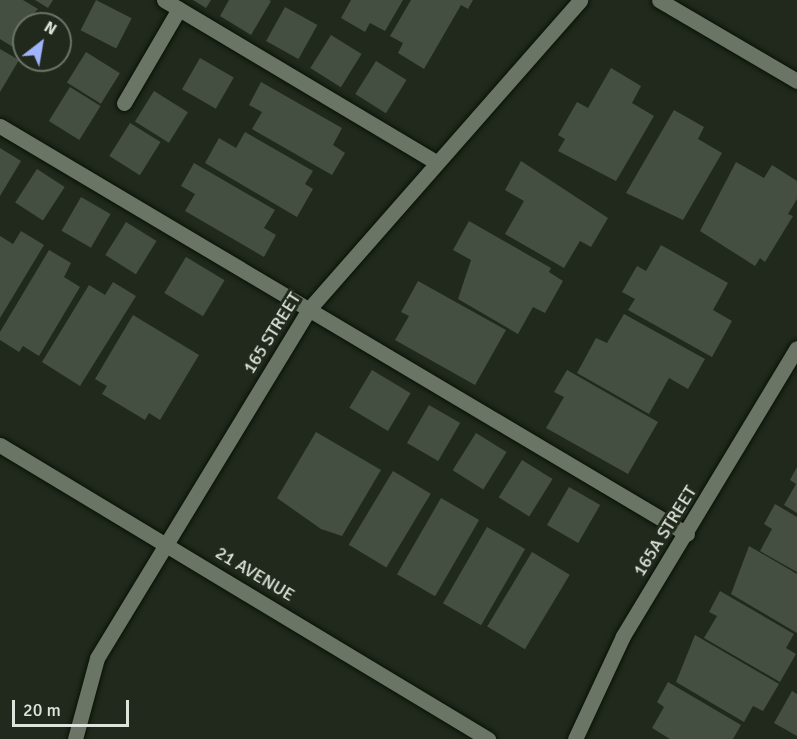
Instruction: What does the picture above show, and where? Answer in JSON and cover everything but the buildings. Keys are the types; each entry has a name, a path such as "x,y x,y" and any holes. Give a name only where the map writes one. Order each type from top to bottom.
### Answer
{"street":[{"path":"164,0 434,161"},
{"name":"165 STREET","path":"75,739 97,657 309,309 434,161 580,0"},
{"path":"659,0 797,81"},
{"path":"124,103 179,9"},
{"path":"0,126 687,534"},
{"name":"165A STREET","path":"575,739 623,636 687,534 797,348"},
{"name":"21 AVENUE","path":"0,445 488,739"}]}
